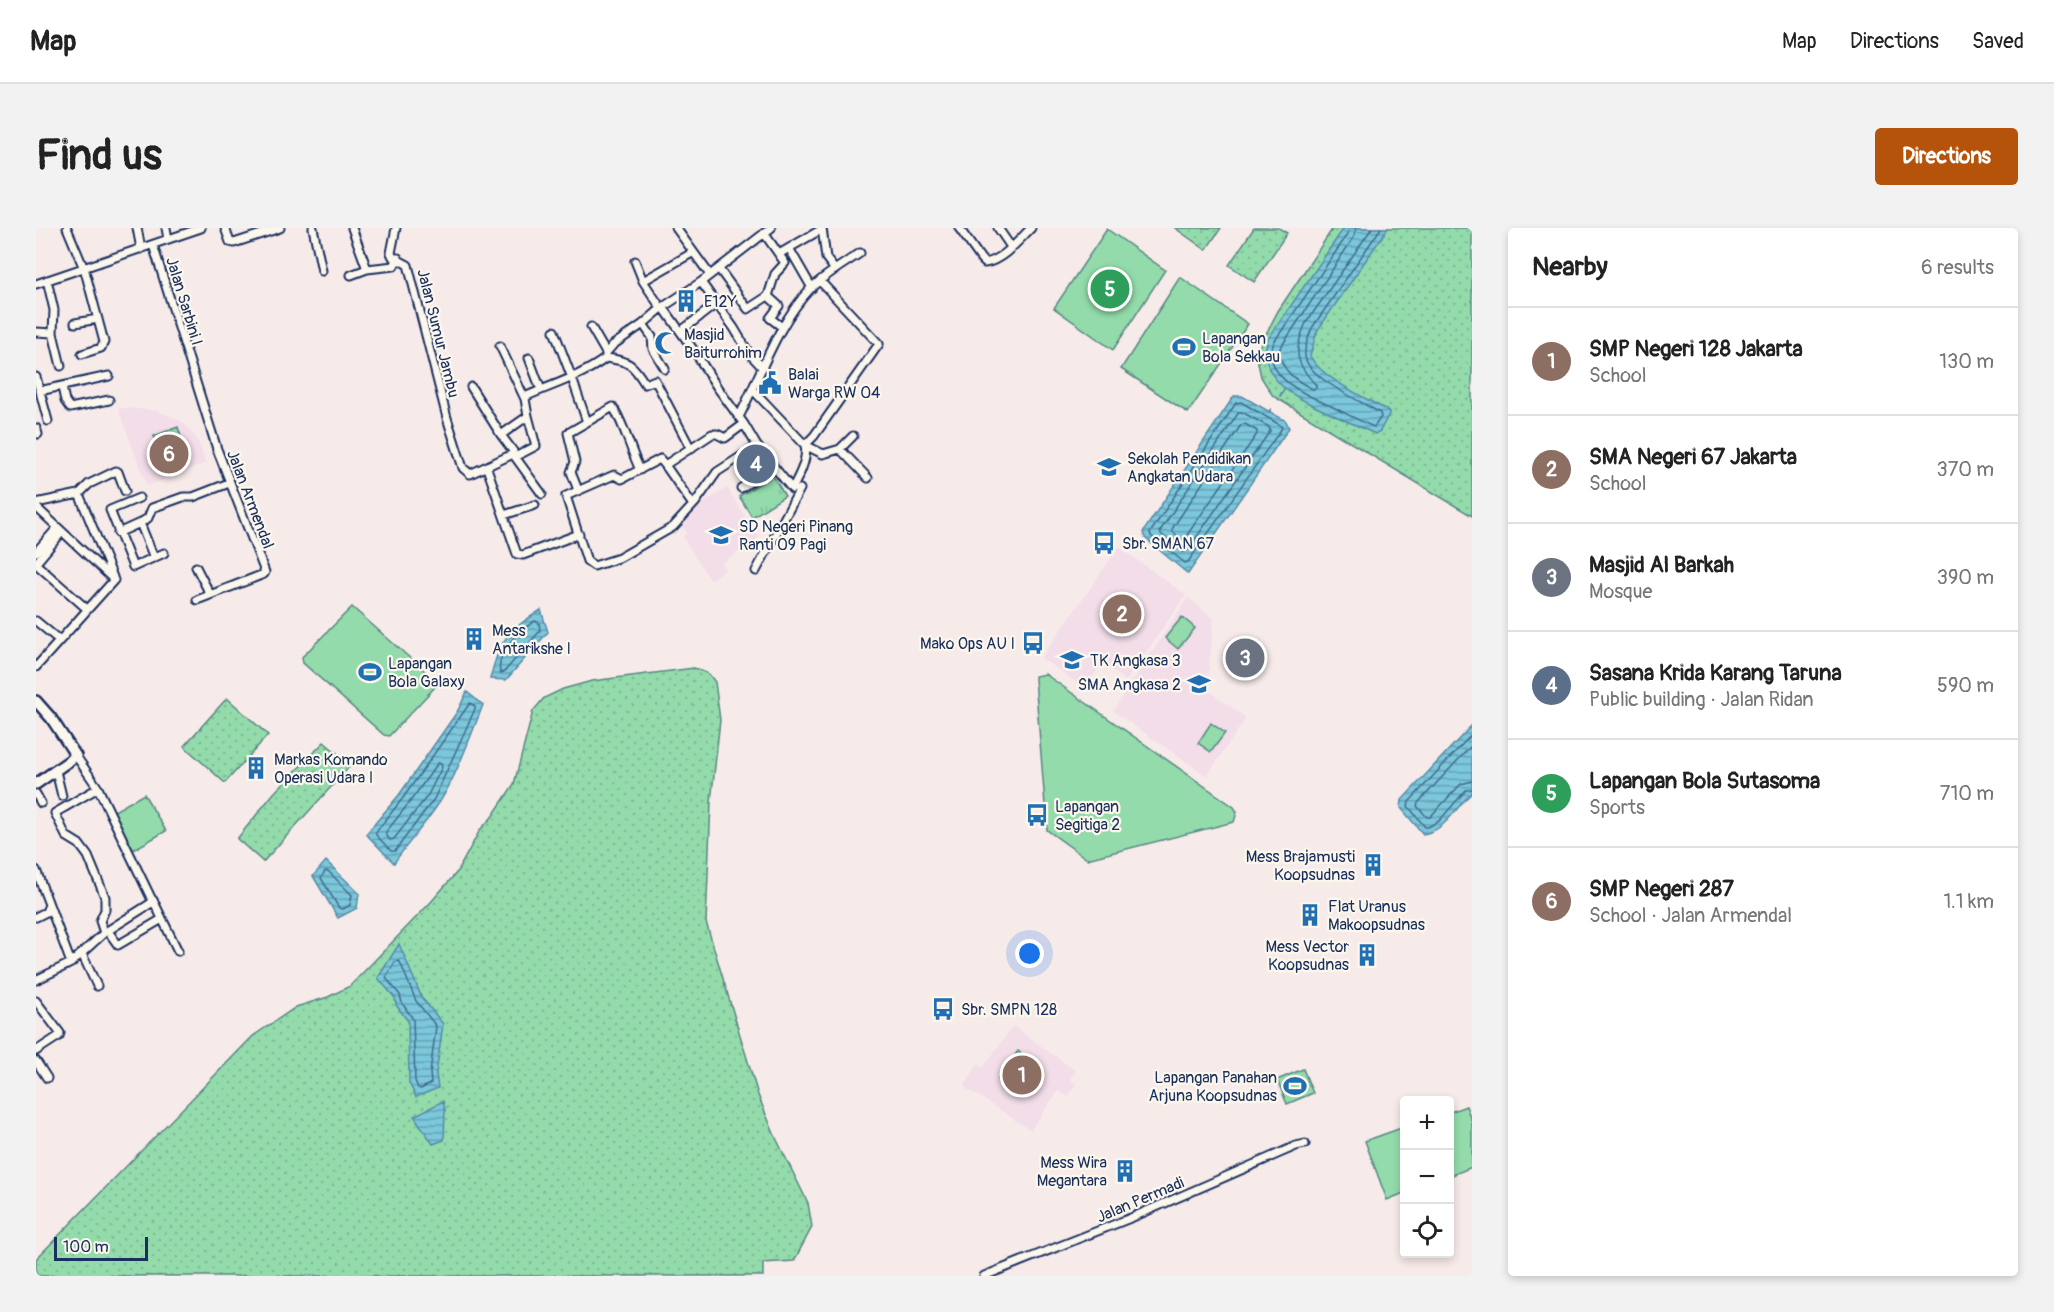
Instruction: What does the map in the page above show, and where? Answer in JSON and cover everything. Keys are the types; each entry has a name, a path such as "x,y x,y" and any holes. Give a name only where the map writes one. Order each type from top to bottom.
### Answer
{"street":[{"path":"68,228 84,268 104,342 101,348 82,354"},
{"path":"137,228 141,249"},
{"path":"166,228 168,239"},
{"path":"36,284 201,228"},
{"path":"225,228 230,242 234,243 280,228"},
{"path":"313,228 322,271"},
{"path":"352,228 367,269"},
{"name":"Jalan Sumur Jambu","path":"396,228 391,252 393,257 408,265 447,418 465,471 473,474 487,468"},
{"path":"676,228 710,275"},
{"path":"525,399 528,395 572,378 606,356 613,345 719,269 771,228"},
{"path":"779,254 822,228 826,258 835,270"},
{"path":"959,228 985,263 991,262 1031,229"},
{"path":"998,228 1011,247"},
{"path":"719,269 748,309 768,296 775,274 785,264 764,233"},
{"name":"Jalan Sarbini I","path":"153,245 190,365"},
{"path":"789,248 812,288"},
{"path":"644,281 692,253"},
{"path":"739,417 782,327 812,288 860,253"},
{"path":"351,275 367,269 394,266 398,258"},
{"path":"635,261 644,281 681,331 757,446 792,489 800,473 807,448 805,445"},
{"path":"47,280 54,310 53,333 61,366"},
{"path":"805,445 814,436 879,344 820,281"},
{"path":"701,282 749,353 763,368"},
{"path":"768,296 779,305 770,318 782,327"},
{"path":"681,331 716,304"},
{"path":"75,323 98,319"},
{"path":"643,324 652,337 653,349 665,369"},
{"path":"591,327 606,356 630,364 637,370 645,384 655,380 691,449"},
{"path":"554,331 587,422"},
{"path":"36,332 53,333"},
{"path":"500,346 525,399 536,447 487,468 517,554 523,555 579,534"},
{"path":"529,358 541,390"},
{"name":"Jalan Armendal","path":"190,365 229,483 265,573 197,600"},
{"path":"39,391 109,376"},
{"path":"36,377 48,421"},
{"path":"62,387 65,400 70,408 109,400"},
{"path":"471,387 542,494"},
{"path":"753,390 805,445 823,454 840,449 853,436"},
{"path":"578,490 571,472 574,462 568,432 613,407 640,470"},
{"path":"501,435 528,416"},
{"path":"665,465 712,434 725,438 744,424"},
{"path":"693,505 660,459 622,478 614,475 566,497 587,561 594,566 619,558 673,527 693,505 717,472 757,446"},
{"path":"840,449 868,478"},
{"path":"741,488 773,467"},
{"path":"114,580 36,505 44,501 79,494 94,481 116,471 125,491"},
{"path":"118,533 148,518 152,508 183,497 193,497 229,483"},
{"path":"756,571 800,489"},
{"path":"79,494 114,580"},
{"path":"36,497 44,501"},
{"path":"139,498 110,510 133,567 164,553"},
{"path":"504,515 535,505"},
{"path":"140,523 154,558"},
{"path":"36,552 60,530"},
{"path":"60,530 36,563 87,609"},
{"path":"93,560 104,555"},
{"path":"196,567 210,594"},
{"path":"36,667 114,580"},
{"path":"36,621 59,640"},
{"path":"36,701 51,718 98,788 178,951"},
{"path":"36,784 76,756"},
{"path":"56,771 62,796"},
{"path":"98,788 55,813 66,836 84,850 105,897 105,910 100,921 118,945 162,919"},
{"path":"36,794 41,803"},
{"path":"36,870 71,963"},
{"path":"36,981 71,963 106,932 151,904 153,899"},
{"path":"36,917 46,912 49,905"},
{"path":"82,954 97,986"},
{"path":"36,1001 60,1033 36,1051"},
{"path":"36,1061 47,1078"},
{"name":"Jalan Permadi","path":"984,1276 1133,1217 1305,1144"}],"shaded area":[{"path":"118,408 156,410 183,422 197,439 206,463 147,486"},
{"name":"SD Negeri Pinang Ranti 09 Pagi","path":"727,488 759,538 722,563 725,570 710,580 682,536 687,533 681,524 688,516 688,512"},
{"path":"1119,547 1186,595 1126,681 1102,663 1085,688 1041,658"},
{"name":"SMA Angkasa 2","path":"1188,597 1214,619 1207,689 1246,718 1207,776 1113,711"},
{"path":"1013,1026 1076,1071 1070,1079 1076,1084 1068,1097 1058,1091 1031,1130 964,1087 977,1065 983,1068"}],"green space":[{"path":"1175,228 1221,228 1206,250"},
{"path":"1254,228 1279,228 1287,233 1254,282 1229,265"},
{"path":"1333,228 1472,228 1472,516 1273,396 1261,377 1256,353 1278,311"},
{"path":"1107,229 1165,270 1113,350 1054,308"},
{"name":"Lapangan Bola Sekkau","path":"1180,277 1248,324 1188,413 1121,369"},
{"path":"178,427 183,443 159,452 154,436"},
{"path":"773,476 785,496 752,517 739,496"},
{"name":"Lapangan Bola Galaxy","path":"352,607 436,681 436,686 389,736 384,735 303,663 302,657"},
{"path":"1182,617 1195,628 1178,649 1165,638"},
{"path":"694,668 709,674 715,682 720,720 711,802 706,922 758,1095 808,1203 812,1227 794,1261 763,1263 763,1276 36,1276 36,1259 253,1036 296,1007 328,997 350,986 431,902 457,872 480,830 492,817 514,784 533,711 544,698 563,689 592,681"},
{"path":"1045,674 1234,807 1237,812 1234,822 1087,859 1047,830 1035,679 1035,676"},
{"path":"227,698 268,735 225,783 184,746"},
{"path":"1211,723 1225,733 1211,752 1198,743"},
{"path":"324,742 350,766 263,862 237,839 274,793"},
{"path":"144,794 166,831 133,850 111,813"},
{"path":"1018,1051 1032,1062 1012,1089 998,1079"},
{"name":"Lapangan Panahan Arjuna Koopsudnas","path":"1303,1069 1313,1093 1287,1104 1277,1080"},
{"path":"1466,1106 1472,1122 1472,1167 1454,1174 1454,1150 1454,1110"},
{"path":"1400,1128 1400,1195 1387,1200 1365,1141"}],"water":[{"path":"1344,228 1388,228 1317,331 1310,356 1334,380 1390,412 1380,431 1375,434 1312,405 1288,391 1273,375 1266,358 1268,339"},
{"path":"1234,396 1242,396 1286,421 1289,428 1188,574 1145,538 1143,532"},
{"path":"541,610 548,632 506,680 490,679 497,654 506,637"},
{"path":"467,692 483,705 463,756 439,803 394,863 366,834 399,795 457,712"},
{"path":"1472,725 1472,793 1444,823 1431,832 1423,834 1401,808 1402,800"},
{"path":"326,861 359,893 357,908 338,918 313,876"},
{"path":"399,944 422,998 443,1024 436,1074 438,1088 416,1097 409,1083 408,1021 396,1005 395,998 378,978"},
{"path":"443,1101 444,1140 433,1144 414,1116"}],"waterway":[{"path":"1280,396 1285,388"}],"place":[{"name":"Lapangan Bola Sutasoma","path":"1110,289"},
{"name":"E12Y","path":"686,301"},
{"name":"Masjid Baiturrohim","path":"666,343"},
{"name":"Lapangan Bola Sekkau","path":"1184,347"},
{"name":"Balai Warga RW 04","path":"770,383"},
{"name":"SMP Negeri 287","path":"169,454"},
{"name":"Sasana Krida Karang Taruna","path":"756,464"},
{"name":"Sekolah Pendidikan Angkatan Udara","path":"1109,467"},
{"name":"SD Negeri Pinang Ranti 09 Pagi","path":"721,535"},
{"name":"Sbr. SMAN 67","path":"1104,543"},
{"name":"SMA Negeri 67 Jakarta","path":"1122,614"},
{"name":"Mess Antarikshe I","path":"474,639"},
{"name":"Mako Ops AU I","path":"1033,643"},
{"name":"Masjid Al Barkah","path":"1245,658"},
{"name":"TK Angkasa 3","path":"1072,660"},
{"name":"Lapangan Bola Galaxy","path":"370,672"},
{"name":"SMA Angkasa 2","path":"1199,684"},
{"name":"Markas Komando Operasi Udara I","path":"256,768"},
{"name":"Lapangan Segitiga 2","path":"1037,815"},
{"name":"Mess Brajamusti Koopsudnas","path":"1373,865"},
{"name":"Flat Uranus Makoopsudnas","path":"1310,915"},
{"name":"Mess Vector Koopsudnas","path":"1367,955"},
{"name":"Sbr. SMPN 128","path":"943,1009"},
{"name":"SMP Negeri 128 Jakarta","path":"1022,1075"},
{"name":"Lapangan Panahan Arjuna Koopsudnas","path":"1295,1086"},
{"name":"Mess Wira Megantara","path":"1125,1171"}]}
